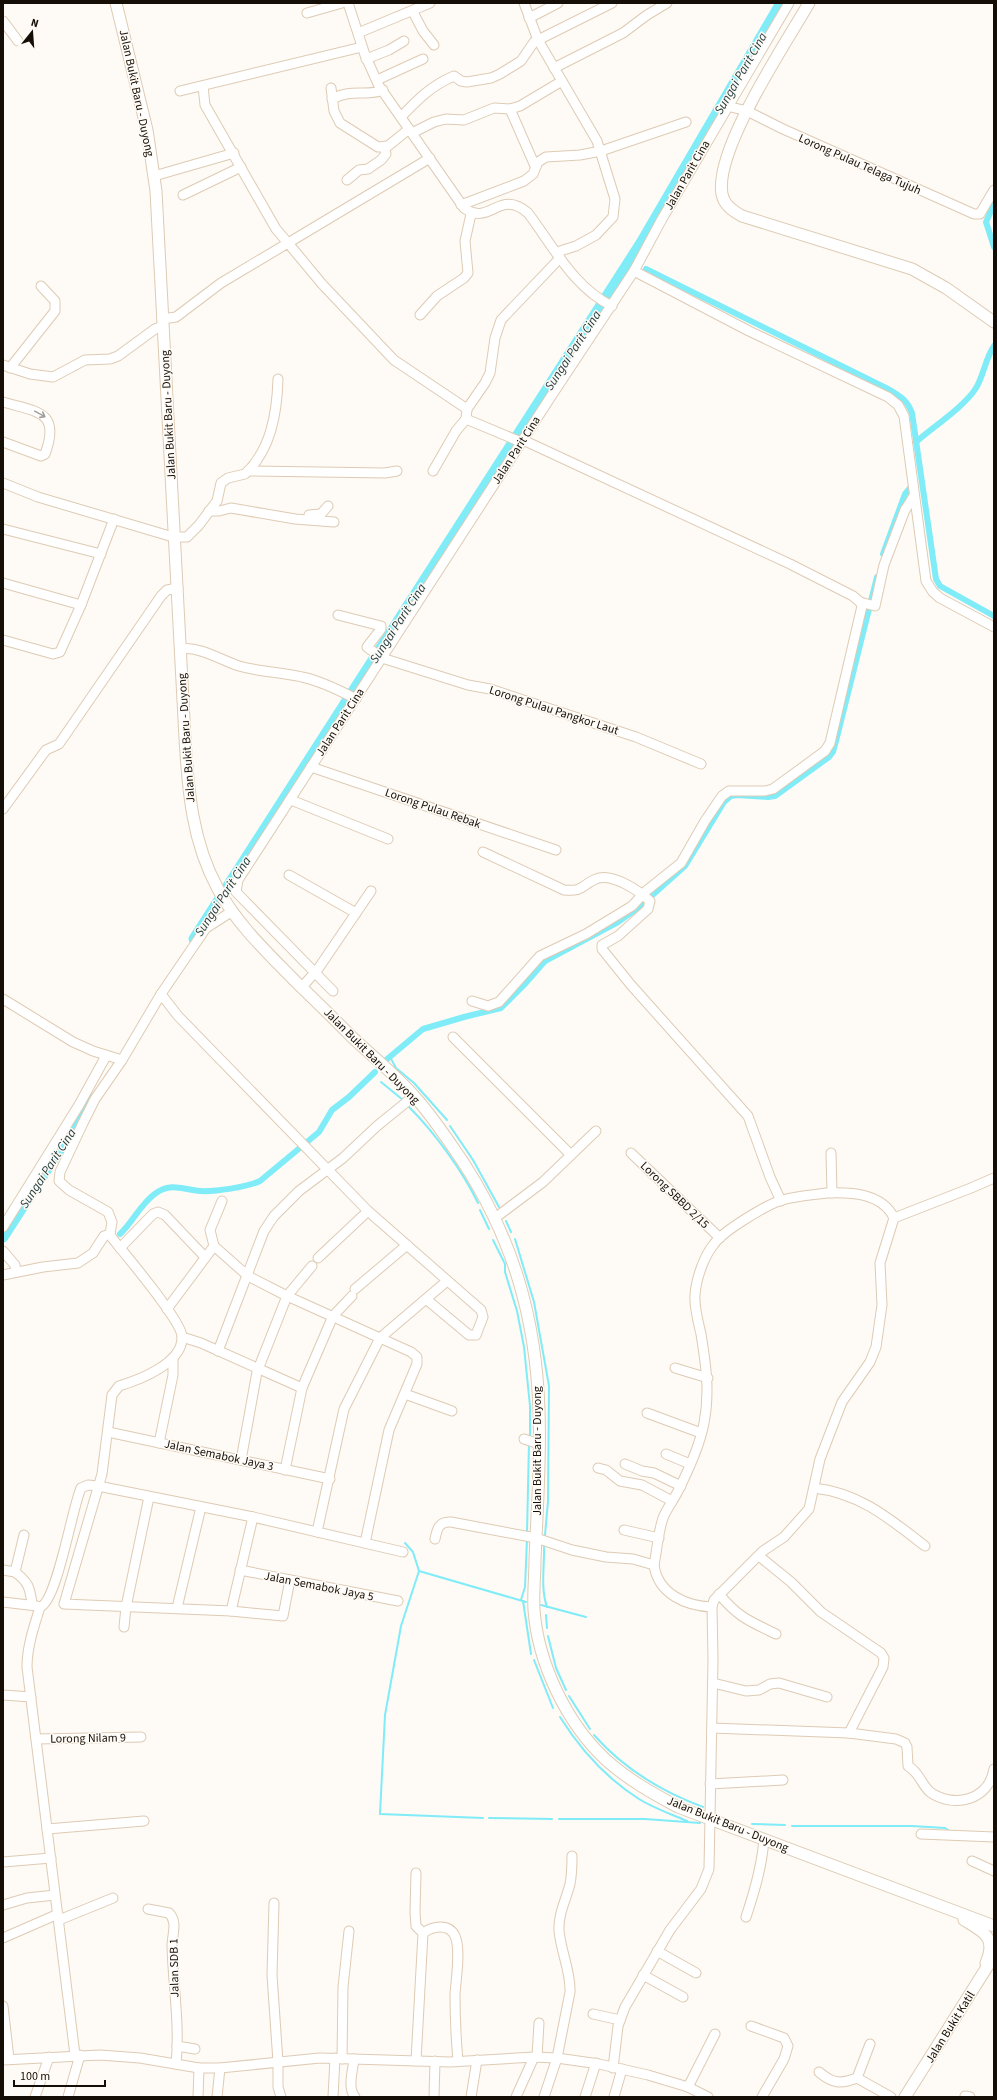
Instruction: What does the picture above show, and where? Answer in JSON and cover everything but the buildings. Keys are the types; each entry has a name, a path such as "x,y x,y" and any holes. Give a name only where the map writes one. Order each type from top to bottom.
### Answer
{"main road":[{"name":"Jalan Bukit Baru - Duyong","path":"116,3 140,101 154,176 163,323 173,537 178,588 185,738 190,805 201,850 216,887 250,936 414,1096 463,1162 495,1218 509,1248 528,1311 535,1358 540,1411 532,1441 536,1538 534,1611 546,1665 559,1695 578,1727 604,1759 640,1786 678,1807 939,1904 994,1926"},
{"path":"809,3 747,111 731,145 723,176 722,195 728,207 742,216 912,269 941,285 994,322"},
{"path":"939,1904 994,1919"},
{"path":"939,1904 984,1932 988,1937 991,1943 990,1954 978,1981"},
{"name":"Jalan Bukit Katil","path":"905,2097 994,1956"}],"street":[{"path":"307,13 342,3"},
{"path":"348,3 366,59 377,80 461,205 472,214 482,214 504,204 520,206 528,213 576,279 607,303"},
{"path":"358,33 413,12 430,3"},
{"path":"433,471 456,431 466,419 467,409 490,373 495,338 501,320 558,255 596,235 613,218 615,199 601,151 590,127 538,40 524,3"},
{"path":"529,18 558,3"},
{"path":"401,117 428,90 448,78 454,76 461,81 467,82 491,78 500,74 521,61 538,40 612,3"},
{"path":"554,68 624,33 646,15 667,3"},
{"name":"Jalan Parit Cina","path":"314,974 236,892 238,880 291,800 354,698 378,655 607,303 634,271 727,106 789,3"},
{"path":"413,12 423,31 434,45"},
{"path":"3,22 18,41"},
{"path":"366,59 389,50 404,41"},
{"path":"180,92 362,47"},
{"path":"377,80 423,59"},
{"path":"331,88 334,111 340,123 378,146 384,147 411,131 446,118 464,120 494,108 510,109 520,106 542,95 562,81"},
{"path":"203,86 205,105 234,153 276,229 322,284 394,360 467,409"},
{"path":"332,99 353,92 377,93 383,90"},
{"name":"Lorong Pulau Telaga Tujuh","path":"727,106 747,111 783,129 974,214 980,214 982,212 994,190"},
{"path":"510,109 535,166"},
{"path":"461,205 524,181 533,174 535,166 546,157 580,155 601,151 686,122"},
{"path":"347,180 359,170 368,169 381,160 386,154 384,147"},
{"path":"154,176 234,153"},
{"path":"41,286 55,301 55,311 7,367 46,377 53,377 85,360 110,359 118,356 163,323 176,317 221,283 430,158"},
{"path":"183,195 241,167"},
{"path":"420,315 437,296 464,278 468,273 465,241 472,214"},
{"path":"634,271 749,331 893,400 898,405 904,416 914,496 928,586 940,598 994,626"},
{"path":"3,483 38,497 173,537 187,537 199,525 212,508 221,483 224,480 241,476 248,470 269,436 275,418 278,379"},
{"path":"3,402 39,413 48,420 51,428 45,454 41,456 3,442"},
{"path":"466,419 518,440 790,564 853,596 862,603 873,607 875,605 881,574 902,517 914,496"},
{"path":"248,470 385,473 397,471"},
{"path":"212,508 224,504 312,515 321,514 328,506"},
{"path":"212,508 218,511 231,508 295,518 334,522"},
{"path":"3,640 57,654 62,648 81,605 114,519"},
{"path":"3,529 101,554"},
{"path":"3,583 81,605"},
{"path":"3,809 46,750 59,744 161,596 167,590 178,588"},
{"path":"472,1001 488,1006 500,1002 540,956 615,918 645,897 681,863 705,821 722,796 729,791 765,792 774,789 825,751 830,743 861,615 862,603"},
{"path":"338,614 381,626 382,629 367,647 378,655"},
{"path":"181,649 191,648 239,666 265,672 303,677 354,698"},
{"name":"Lorong Pulau Pangkor Laut","path":"378,655 468,686 490,689 636,737 701,764"},
{"name":"Lorong Pulau Rebak","path":"311,767 556,850"},
{"path":"291,800 388,839"},
{"path":"483,852 564,890 576,891 595,879 601,878 628,884 645,897 648,910 618,936 604,943 602,945 602,949 631,985 748,1116 770,1177 781,1201"},
{"path":"289,875 356,913"},
{"path":"302,987 314,974 371,891"},
{"path":"159,1443 173,1375 174,1358 182,1337 179,1327 110,1234 112,1222 108,1212 99,1205 90,1202 68,1190 59,1181 60,1172 95,1099 161,994 206,928 230,909"},
{"path":"314,974 333,991"},
{"path":"161,994 178,1016 235,1072 308,1151 368,1211 483,1312 483,1317 476,1335 469,1335 426,1299"},
{"path":"3,999 73,1042 108,1056 121,1059"},
{"path":"453,1037 571,1155"},
{"path":"3,1227 108,1056"},
{"path":"218,1351 268,1224 299,1191 343,1158 377,1126 414,1096"},
{"path":"495,1218 543,1182 596,1131"},
{"name":"Lorong SBBD 2/15","path":"630,1153 720,1238"},
{"path":"831,1153 832,1193"},
{"path":"894,1218 994,1178"},
{"path":"712,1607 689,1604 675,1598 660,1581 655,1573 654,1565 664,1517 681,1486 690,1464 701,1433 708,1403 708,1378 695,1296 698,1278 710,1250 720,1238 760,1210 781,1201 800,1196 832,1193 854,1193 872,1198 885,1206 894,1218"},
{"path":"222,1201 210,1230 214,1246 248,1276 287,1296 417,1356 417,1364 389,1430 365,1543"},
{"path":"318,1258 368,1211"},
{"path":"120,1248 152,1214 158,1212 165,1215 205,1257"},
{"path":"614,2097 618,2069 620,2020 627,2002 670,1930 701,1889 706,1879 710,1860 710,1784 713,1683 712,1607 719,1594 772,1544 784,1537 809,1509 820,1459 842,1402 870,1362 876,1347 880,1330 882,1305 880,1263 894,1218"},
{"path":"3,1275 16,1270 78,1263 93,1253 104,1236 110,1234"},
{"path":"285,1470 302,1388 333,1316 354,1293 407,1245"},
{"path":"167,1309 214,1246"},
{"path":"3,1251 16,1270"},
{"path":"241,1460 258,1369 287,1296 312,1266"},
{"path":"318,1532 344,1409 380,1338 447,1281"},
{"path":"182,1337 302,1388"},
{"path":"174,1358 135,1382 119,1386 112,1396 108,1432 98,1486 64,1604 177,1608 283,1616 290,1580"},
{"path":"675,1368 708,1378"},
{"path":"405,1394 452,1411"},
{"path":"647,1413 701,1433"},
{"name":"Jalan Semabok Jaya 3","path":"108,1432 330,1479"},
{"path":"666,1454 690,1464"},
{"path":"625,1464 642,1471 654,1473 681,1486"},
{"path":"598,1468 606,1470 620,1481 642,1485 672,1501"},
{"path":"3,1602 36,1606 47,1603 57,1577 81,1488 88,1485 201,1507 404,1552"},
{"path":"814,1488 832,1490 858,1498 887,1517 925,1546"},
{"path":"124,1627 126,1607 149,1497"},
{"path":"177,1608 201,1507"},
{"path":"231,1611 252,1518"},
{"path":"435,1540 439,1525 446,1522 536,1538 572,1550 606,1557 633,1559 654,1565"},
{"path":"624,1530 659,1538"},
{"path":"15,1572 24,1535"},
{"path":"759,1556 791,1582 821,1612 881,1653 884,1658 883,1668 850,1733"},
{"path":"3,1570 15,1572 26,1580 36,1606 27,1658 55,1895 78,2055 68,2097"},
{"name":"Jalan Semabok Jaya 5","path":"240,1570 398,1601"},
{"path":"719,1594 734,1611 747,1620 776,1634"},
{"path":"713,1683 746,1691 759,1690 770,1684 779,1683 827,1697"},
{"path":"3,1695 31,1697"},
{"path":"712,1728 850,1733 900,1741 907,1747 908,1766 920,1776 925,1786 931,1792 954,1800 964,1800 981,1794 987,1789 994,1769"},
{"name":"Lorong Nilam 9","path":"36,1739 141,1737"},
{"path":"710,1784 783,1780"},
{"path":"47,1829 144,1821"},
{"path":"921,1834 994,1837"},
{"path":"746,1916 756,1886 762,1860 764,1839"},
{"path":"544,2097 557,2058 570,1992 571,1983 562,1952 559,1931 561,1911 571,1875 572,1856"},
{"path":"3,1862 51,1858"},
{"path":"972,1861 994,1871"},
{"path":"416,1873 416,1926 423,1932"},
{"path":"3,1905 26,1898 55,1895"},
{"path":"3,1938 114,1898"},
{"path":"274,1904 272,1975 278,2062 278,2087 280,2097"},
{"name":"Jalan SDB 1","path":"148,1909 169,1914 174,1920 172,1944 177,2046 176,2064"},
{"path":"423,1932 430,1928 440,1926 452,1930 456,1937 458,1977 456,1987 455,2034 458,2061"},
{"path":"333,2097 338,2058 349,1931"},
{"path":"416,2061 423,1932"},
{"path":"657,1951 696,1973"},
{"path":"643,1975 683,1997"},
{"path":"3,2006 6,2060 78,2055 127,2056 199,2068 220,2068 338,2058 416,2061 458,2061 535,2057 557,2058 596,2064 688,2087 708,2097"},
{"path":"593,2014 620,2020"},
{"path":"516,2097 535,2057 539,2023"},
{"path":"751,2026 784,2038 788,2046 784,2059 762,2097"},
{"path":"688,2087 715,2034"},
{"path":"857,2078 870,2044"},
{"path":"177,2046 195,2049"},
{"path":"35,2097 49,2056"},
{"path":"354,2059 351,2083 352,2093 355,2097"},
{"path":"471,2097 477,2060"},
{"path":"434,2061 434,2097"},
{"path":"586,2097 596,2064"},
{"path":"198,2097 199,2068"},
{"path":"217,2097 220,2068"},
{"path":"819,2072 836,2083 857,2078 891,2097"},
{"path":"274,2097 278,2087"},
{"path":"965,2096 970,2097"}],"waterway":[{"name":"Sungai Parit Cina","path":"194,939 641,243 781,3"},
{"path":"994,204 986,222 994,247"},
{"path":"646,269 888,389 903,399 912,413 936,579 940,586 994,616"},
{"path":"916,442 957,409 971,395 979,383 994,346"},
{"path":"883,554 905,494 910,488"},
{"path":"386,1060 423,1029 501,1008 545,961 618,922 639,907 685,866 724,802 731,796 775,796 829,757 833,752 877,577"},
{"path":"390,1057 396,1068 414,1083 447,1120"},
{"path":"120,1234 141,1207 151,1197 167,1188 173,1187 200,1191 214,1191 231,1189 260,1181 319,1132 332,1110 349,1097 375,1072"},
{"path":"381,1082 403,1100"},
{"name":"Sungai Parit Cina","path":"3,1237 92,1099"},
{"path":"409,1107 447,1152 472,1190 478,1203"},
{"path":"450,1126 473,1160 499,1207"},
{"path":"480,1210 489,1229"},
{"path":"506,1221 511,1232"},
{"path":"515,1239 534,1302 549,1386 548,1501 545,1535"},
{"path":"493,1240 505,1264 505,1272 517,1311 524,1347 530,1406 530,1439"},
{"path":"527,1533 529,1443"},
{"path":"521,1600 525,1587 527,1539"},
{"path":"405,1543 413,1552 419,1571"},
{"path":"544,1543 543,1583 547,1607"},
{"path":"483,1818 380,1814 385,1715 401,1626 419,1571 526,1602"},
{"path":"523,1601 531,1654"},
{"path":"541,1605 586,1617"},
{"path":"546,1615 547,1628"},
{"path":"548,1636 556,1668 566,1690"},
{"path":"534,1660 553,1708"},
{"path":"569,1696 590,1729"},
{"path":"560,1717 585,1751 616,1782 644,1802 687,1821"},
{"path":"594,1735 630,1769 672,1794 703,1807"},
{"path":"489,1818 552,1819"},
{"path":"559,1819 645,1819 700,1823"},
{"path":"752,1824 785,1825"},
{"path":"792,1826 912,1826 945,1828 951,1832"}]}
